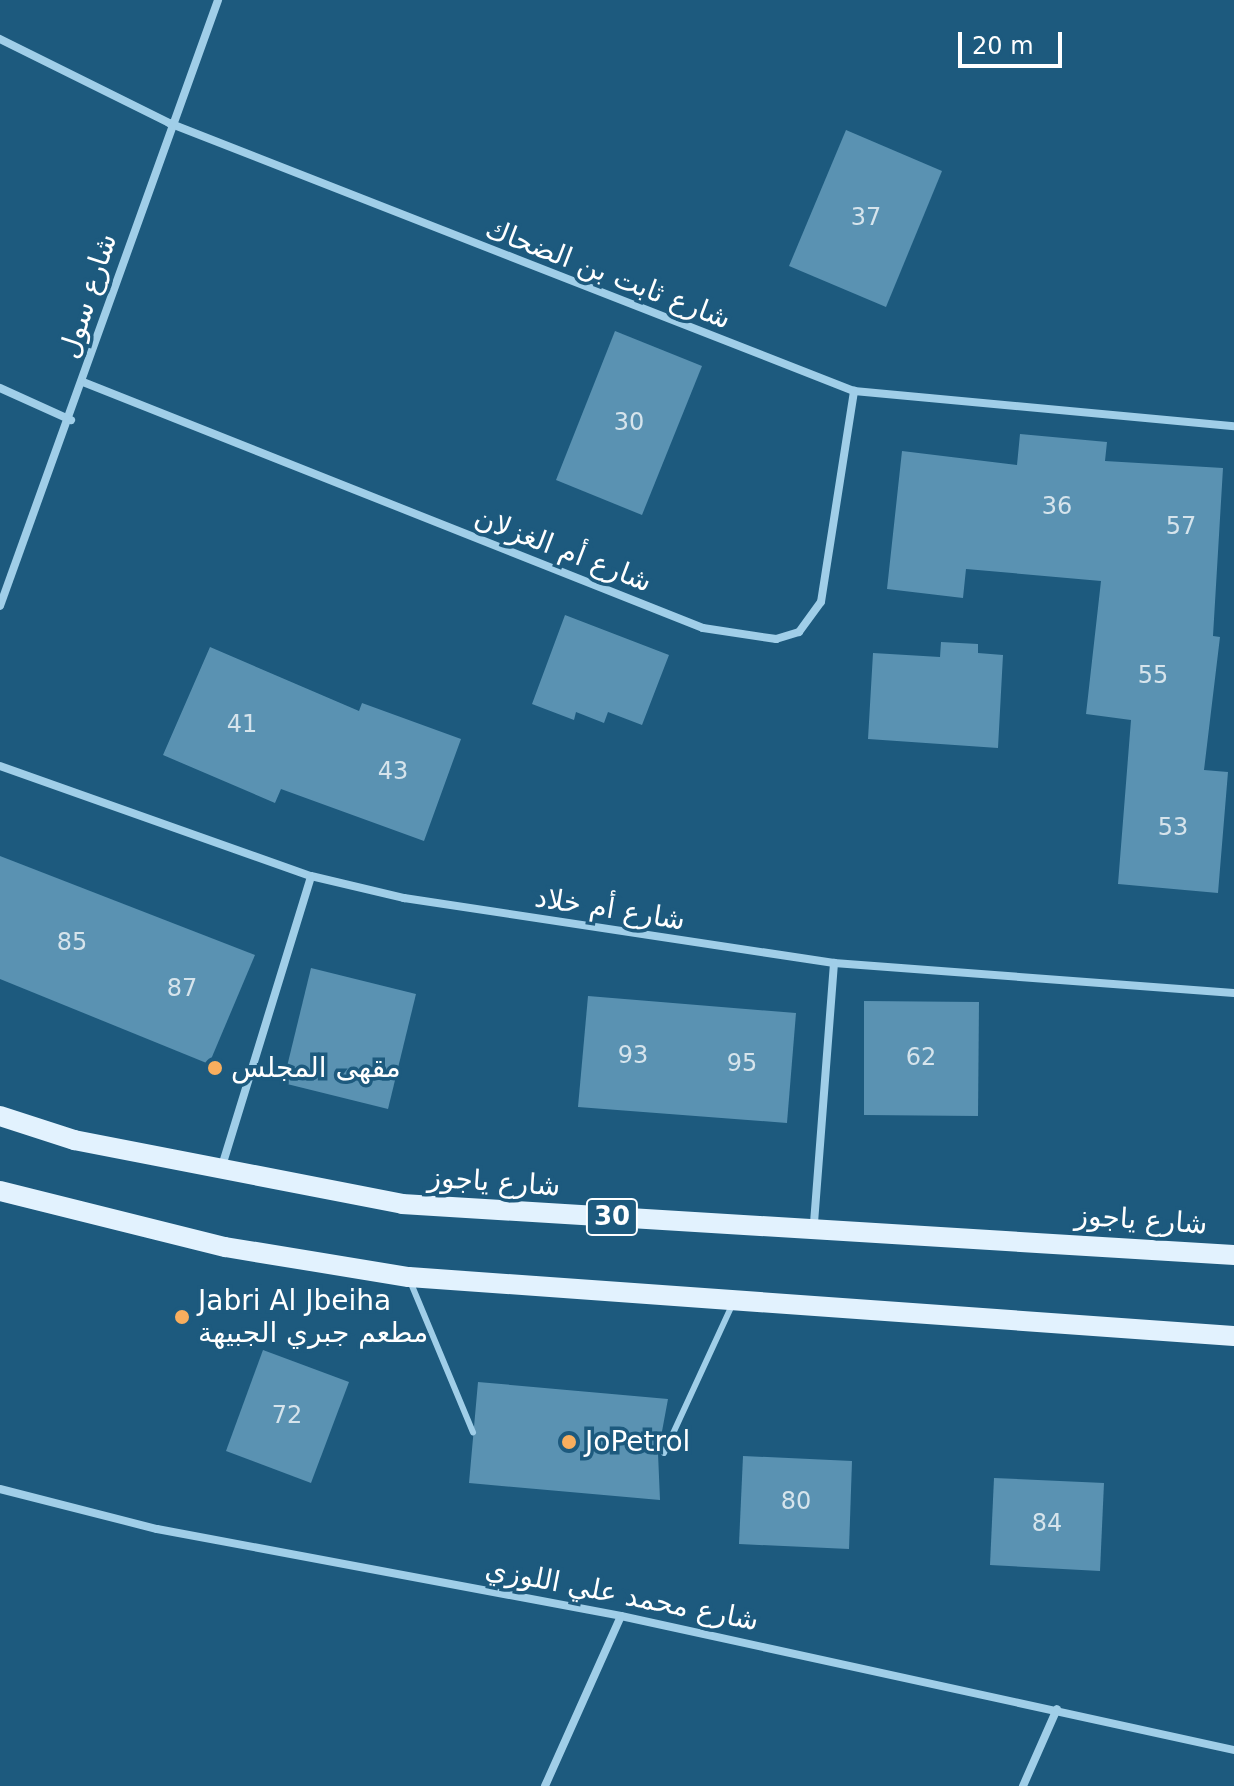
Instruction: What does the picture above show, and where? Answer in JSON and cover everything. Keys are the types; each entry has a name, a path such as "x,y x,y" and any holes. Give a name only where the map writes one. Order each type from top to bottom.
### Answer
{"main road":[{"name":"شارع ياجوز","path":"0,1116 220,1171 500,1213 814,1223 1234,1255"},
{"path":"0,1191 225,1247 409,1277 732,1305 1234,1336"}],"street":[{"name":"شارع سول","path":"0,606 71,420 169,123 218,0"},
{"name":"شارع ثابت بن الضحاك","path":"0,39 169,123 854,391 1234,426"},
{"name":"شارع أم الغزلان","path":"83,382 703,628 776,639 799,632 821,602 854,391"},
{"path":"0,388 71,420"},
{"name":"شارع أم خلاد","path":"0,766 311,876 622,935 834,963 1234,993"},
{"path":"220,1171 311,876"},
{"path":"814,1223 834,963"},
{"name":"شارع محمد علي اللوزي","path":"0,1489 157,1529 621,1616 1234,1750"},
{"path":"545,1786 621,1616"},
{"path":"1023,1786 1057,1709"}],"lane":[{"path":"409,1277 473,1432"},
{"path":"664,1453 732,1305"}],"building":[{"path":"846,130 942,171 886,307 789,266"},
{"path":"615,331 702,366 642,515 556,480"},
{"path":"1020,434 1107,442 1105,461 1223,468 1213,636 1220,637 1204,770 1228,772 1218,893 1118,884 1131,720 1086,714 1101,581 966,569 963,598 887,589 902,451 1017,465"},
{"path":"565,615 669,655 642,725 608,712 604,723 576,712 574,720 532,704"},
{"path":"941,642 978,644 978,653 1003,655 998,748 868,739 873,653 940,657"},
{"path":"210,647 359,711 362,703 461,739 424,841 281,789 275,803 163,755"},
{"path":"0,856 255,955 209,1064 0,979"},
{"path":"311,968 416,994 388,1109 283,1083"},
{"path":"588,996 796,1013 787,1123 578,1107"},
{"path":"864,1001 979,1002 978,1116 864,1115"},
{"path":"263,1350 349,1382 311,1483 226,1451"},
{"name":"JoPetrol","path":"478,1382 668,1399 658,1453 660,1500 469,1483"},
{"path":"743,1456 852,1461 849,1549 739,1544"},
{"path":"994,1478 1104,1483 1100,1571 990,1565"}],"place":[{"name":"مقهى المجلس","path":"215,1068"},
{"name":"Jabri Al Jbeiha مطعم جبري الجبيهة","path":"182,1317"},
{"name":"JoPetrol","path":"569,1442"}]}
